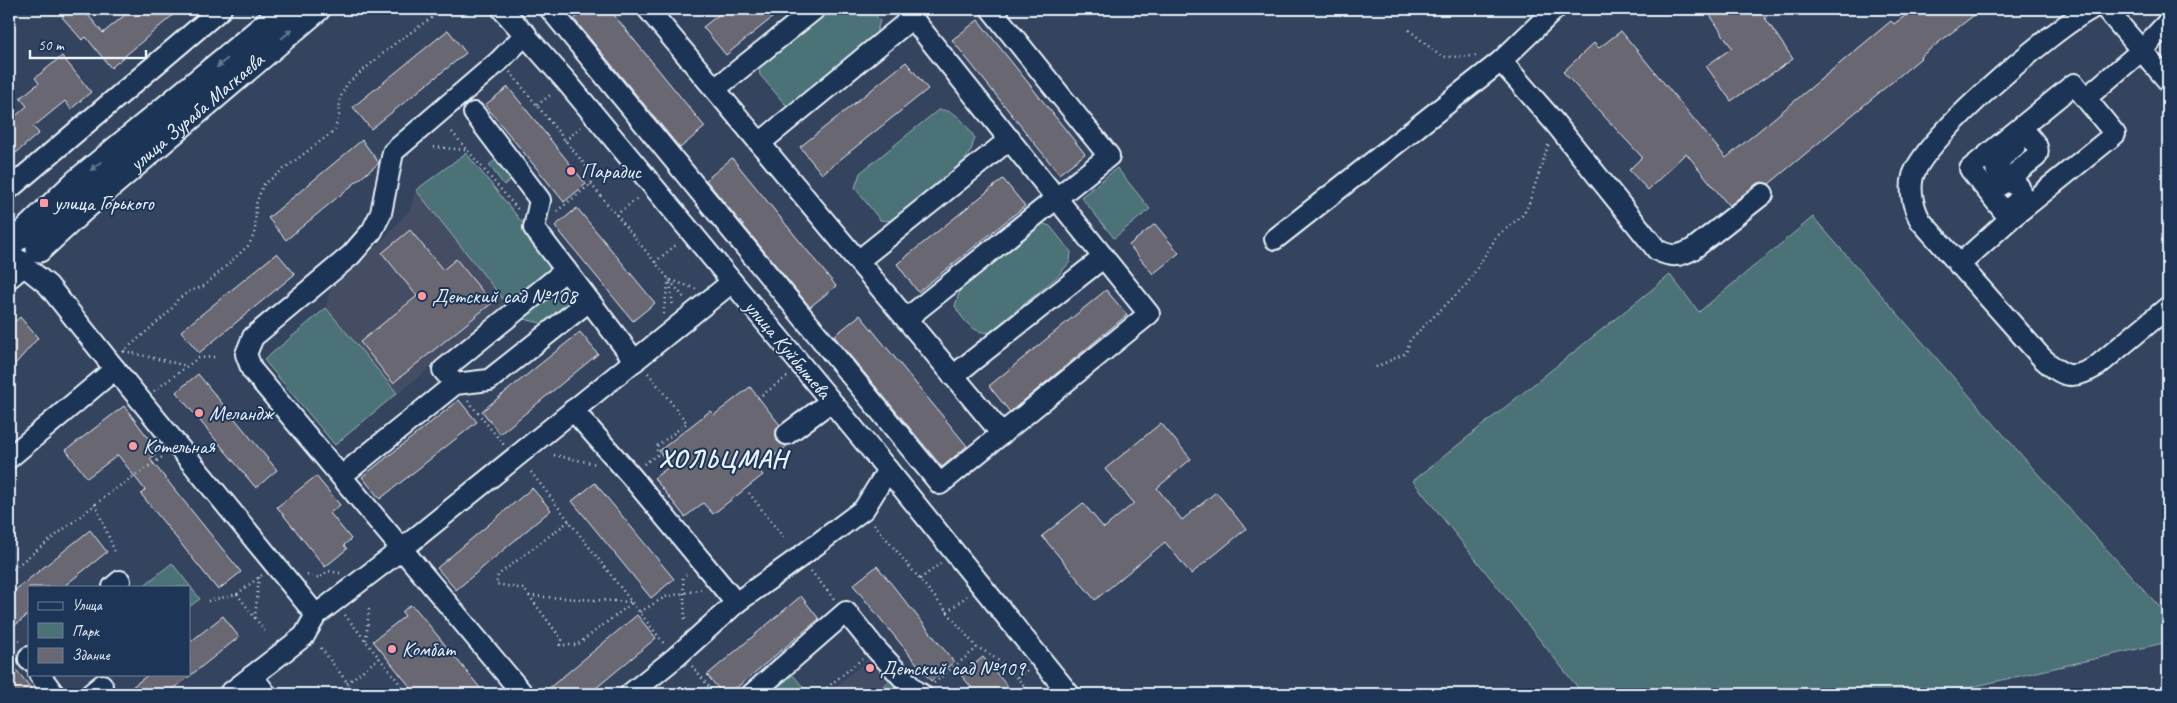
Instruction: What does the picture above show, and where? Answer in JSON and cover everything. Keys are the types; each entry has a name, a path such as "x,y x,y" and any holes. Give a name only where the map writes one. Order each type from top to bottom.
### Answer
{"main road":[{"name":"улица Зураба Магкаева","path":"17,256 24,233 76,183 286,9"},
{"name":"улица Зураба Магкаева","path":"17,256 80,211 317,9"}],"street":[{"path":"9,189 221,9"},
{"name":"улица Куйбышева","path":"502,9 526,34 888,470 1069,694"},
{"path":"550,9 940,484 1149,314 909,13 760,143"},
{"path":"648,9 1002,434"},
{"path":"715,89 815,9"},
{"path":"906,319 1109,156 991,9"},
{"path":"1275,238 1501,61 1555,9"},
{"path":"2091,9 2040,46 1998,80 1952,124 1919,164 1913,177 1913,206 1920,220 1959,265 2042,358 2063,375 2084,374 2097,366 2168,307"},
{"path":"2106,9 2168,81"},
{"path":"2008,216 1998,187 1999,177 1996,169 1998,163 2028,135 2142,50 2168,22"},
{"path":"523,694 252,370 246,354 253,337 350,255 372,231 381,214 393,152 498,61 526,34"},
{"path":"1501,61 1555,124 1657,250 1674,256 1683,255 1763,194"},
{"path":"1959,265 2008,216 2115,134 2074,84 1970,169 1998,187"},
{"path":"474,112 540,200 534,228 641,367"},
{"path":"858,261 1010,139"},
{"path":"17,256 48,285 117,362 316,615"},
{"path":"953,376 1104,257"},
{"path":"455,384 443,370 566,270"},
{"path":"229,694 304,636 316,615 402,549 573,410 641,367 732,282"},
{"path":"350,469 455,384 489,380 589,301"},
{"path":"9,458 117,362"},
{"path":"787,434 822,408"},
{"path":"573,410 631,476 736,603"},
{"path":"630,694 676,657 736,603 800,558 864,509 888,470"},
{"path":"752,694 846,612 875,648 917,693 921,694"},
{"path":"40,676 54,694"},
{"path":"252,676 266,694"}],"path":[{"path":"117,362 124,351 170,311 178,299 190,290 204,286 249,245 255,232 256,204 263,185 334,131 339,117 340,98 347,84 393,45 444,9"},
{"path":"1409,30 1439,55 1446,57 1478,56 1501,61"},
{"path":"452,132 534,228 591,184 594,176 510,71"},
{"path":"537,106 558,89"},
{"path":"565,141 585,124"},
{"path":"1376,367 1406,352 1410,340 1467,284 1497,236 1523,215 1528,206 1555,124"},
{"path":"434,147 468,150"},
{"path":"591,184 688,303"},
{"path":"616,215 642,194"},
{"path":"655,262 680,242"},
{"path":"669,279 701,291"},
{"path":"669,279 674,315"},
{"path":"660,321 669,279"},
{"path":"124,351 187,366"},
{"path":"153,392 198,358 214,357"},
{"path":"641,367 687,423 657,446 656,455 643,465"},
{"path":"758,398 793,372"},
{"path":"455,384 506,448"},
{"path":"9,572 115,488 171,452"},
{"path":"554,455 598,464"},
{"path":"531,472 666,646"},
{"path":"749,493 783,537"},
{"path":"95,504 115,552"},
{"path":"569,521 498,575 496,584 524,589 562,640 560,646 577,645 632,603"},
{"path":"873,523 977,648 987,651 1018,678 1031,694"},
{"path":"920,579 942,562"},
{"path":"686,619 683,578 693,567"},
{"path":"208,601 237,594 268,570"},
{"path":"307,575 319,578 328,571 341,574"},
{"path":"811,571 846,612"},
{"path":"255,618 259,578"},
{"path":"640,612 665,597 709,587"},
{"path":"237,594 267,634"},
{"path":"529,596 632,603"},
{"path":"946,612 968,596"},
{"path":"366,642 369,609"},
{"path":"342,610 408,694"},
{"path":"9,640 28,641"},
{"path":"321,648 356,694"},
{"path":"819,694 875,648"},
{"path":"921,694 977,648"},
{"path":"347,683 378,658"},
{"path":"688,662 715,694"},
{"path":"1018,678 1033,666"}],"shaded area":[{"name":"Детский сад №108","path":"466,153 556,264 335,445 264,360 326,308 330,289 364,260 410,210 416,190"},
{"name":"Детский сад №109","path":"872,656 903,694 827,694"}],"green space":[{"path":"826,9 870,9 880,21 876,34 797,100 788,105 785,104 760,75 759,67 765,57"},
{"path":"938,110 945,110 960,118 975,138 971,150 965,160 892,221 880,220 855,188 860,173"},
{"path":"466,153 556,264 507,304 416,190"},
{"path":"502,155 517,175 504,185 489,165"},
{"path":"1117,168 1150,209 1114,238 1081,197"},
{"path":"1813,217 2052,490 2168,616 2168,642 1941,694 1583,694 1413,481 1670,275 1699,312"},
{"path":"1041,223 1050,226 1071,252 1070,262 1057,277 990,332 974,329 965,321 955,306 961,287"},
{"path":"560,281 575,291 574,300 545,324 515,317"},
{"path":"326,308 397,393 335,445 264,360"},
{"path":"172,563 190,586 143,586"},
{"path":"190,586 200,599 190,606"},
{"path":"793,675 809,694 769,694"},
{"path":"891,680 903,694 873,694"}],"building":[{"path":"72,9 83,9 103,33 132,9 180,9 111,68 86,37 82,40 62,17"},
{"path":"587,9 609,9 705,127 680,148 574,19"},
{"path":"726,9 783,9 726,55 703,27"},
{"path":"1706,9 1759,9 1793,59 1731,101 1706,66 1732,48"},
{"path":"1914,9 1982,9 1920,57 1769,184 1762,182 1756,184 1729,206 1686,153 1648,190 1629,170 1642,157 1563,72 1594,43 1599,48 1621,31 1726,158 1891,21 1894,24"},
{"path":"978,20 1085,154 1059,174 952,40"},
{"path":"448,30 466,53 371,129 353,107"},
{"path":"62,56 91,92 71,109 65,101 33,127 39,133 16,153 9,145 9,122 27,106 20,98 39,83 35,78"},
{"path":"906,62 928,89 822,174 800,147"},
{"path":"508,87 586,184 564,202 485,105"},
{"path":"362,140 379,163 286,240 268,218"},
{"path":"732,158 836,286 810,307 706,180"},
{"path":"1003,179 1025,206 918,292 897,264"},
{"path":"577,208 655,303 633,321 555,226"},
{"path":"1155,224 1179,253 1153,274 1129,245"},
{"path":"410,230 443,270 456,259 492,303 393,383 360,342 417,296 382,253"},
{"path":"277,253 295,274 199,353 181,331"},
{"path":"1106,290 1127,315 1010,412 989,386"},
{"path":"860,315 967,446 942,467 834,336"},
{"path":"20,317 38,338 9,371 9,327"},
{"path":"580,332 598,354 500,434 482,411"},
{"path":"198,374 277,470 256,488 176,392"},
{"path":"750,387 780,425 776,430 777,441 787,446 758,469 763,475 713,514 703,503 685,517 654,478 670,466 659,451 710,411 714,415"},
{"path":"459,400 477,422 380,499 362,477"},
{"path":"124,406 159,452 150,459 241,572 218,590 141,494 145,490 118,455 87,478 66,450"},
{"path":"1161,423 1191,459 1157,488 1182,520 1216,492 1246,529 1191,574 1165,542 1095,600 1042,536 1083,503 1104,528 1134,503 1105,469"},
{"path":"316,476 340,505 330,513 351,539 344,545 347,549 325,567 277,507"},
{"path":"595,483 674,579 651,598 572,501"},
{"path":"532,488 551,510 456,590 437,568"},
{"path":"90,530 107,552 64,586 28,586 28,615 9,630 9,595"},
{"path":"877,566 954,662 931,681 853,585"},
{"path":"801,596 819,619 729,694 723,694 707,675"},
{"path":"410,605 416,609 485,694 416,694 373,641 405,616 402,612"},
{"path":"637,615 656,638 589,694 542,694"},
{"path":"223,616 239,637 190,676 190,642"},
{"path":"983,657 1014,694 977,694 961,675"},
{"path":"9,661 36,694 9,694"},
{"path":"146,676 190,676 167,694 123,694"}],"place":[{"name":"Парадис","path":"571,171"},
{"name":"улица Горького","path":"44,203"},
{"name":"Детский сад №108","path":"422,296"},
{"name":"Меландж","path":"199,413"},
{"name":"Котельная","path":"133,446"},
{"name":"Комбат","path":"392,649"},
{"name":"Детский сад №109","path":"870,668"}],"district":[{"name":"ХОЛЬЦМАН","path":"723,458"}]}
